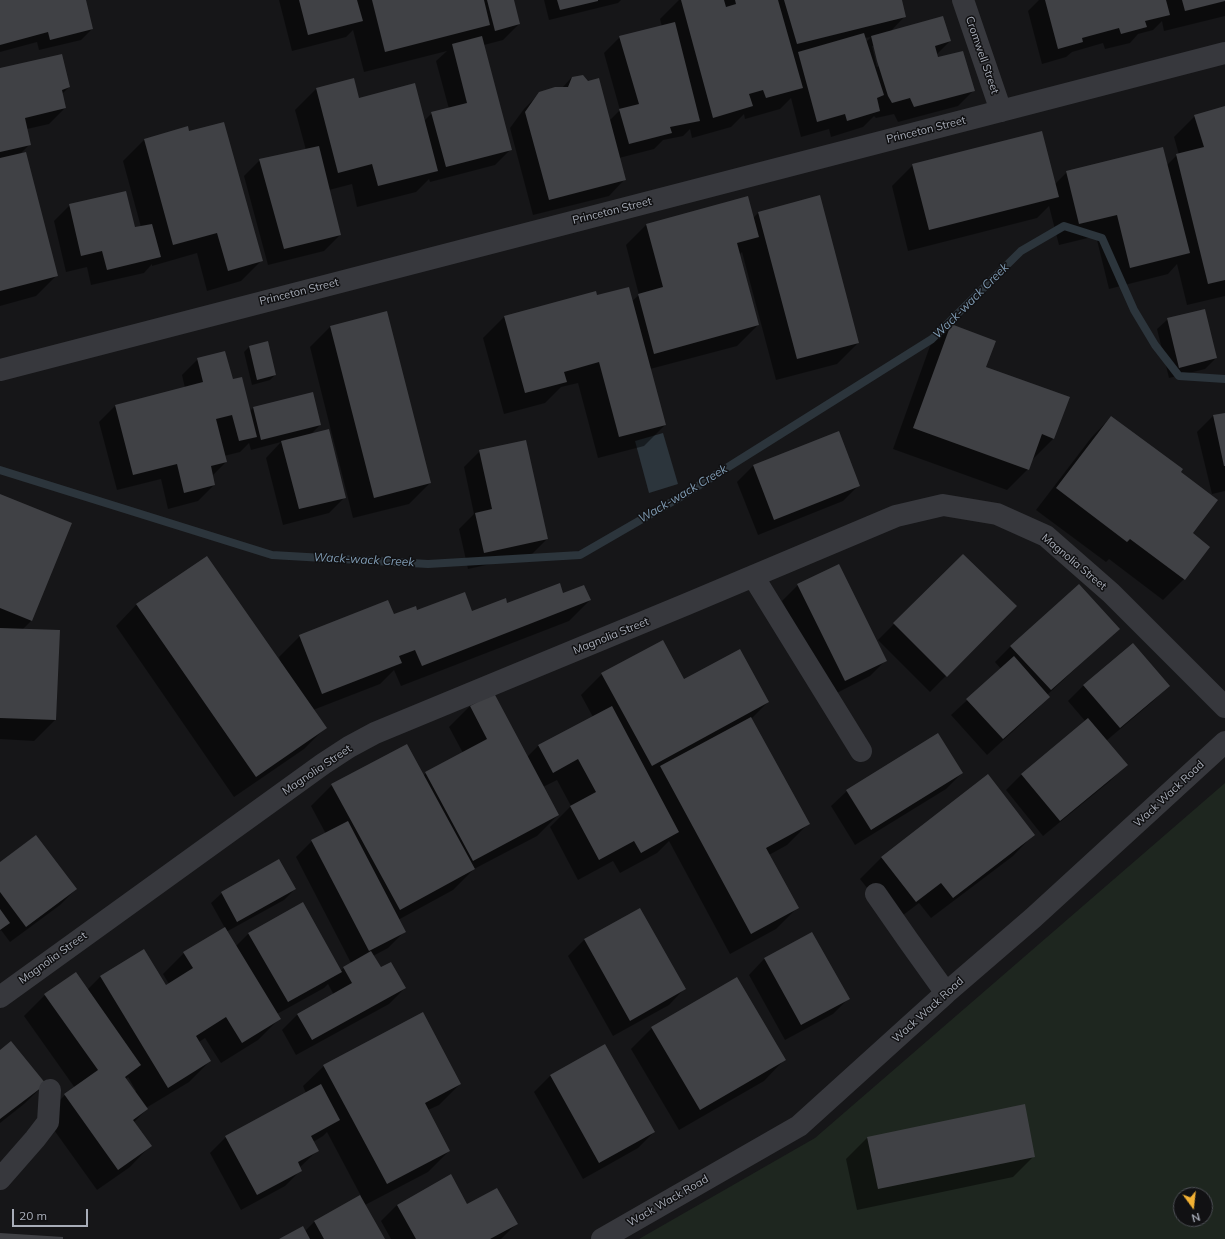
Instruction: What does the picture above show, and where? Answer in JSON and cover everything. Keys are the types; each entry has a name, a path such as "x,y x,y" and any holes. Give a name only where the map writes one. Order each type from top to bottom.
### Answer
{"street":[{"name":"Cromwell Street","path":"963,0 1001,111"},
{"name":"Princeton Street","path":"0,370 1225,54"},
{"name":"Magnolia Street","path":"0,997 304,778 349,747 375,733 896,516 943,505 996,514 1046,536 1111,593 1225,707"},
{"path":"753,576 861,751"},
{"name":"Wack Wack Road","path":"602,1239 799,1126 946,993 1033,918 1225,742"},
{"path":"876,894 946,993"},
{"path":"0,1179 48,1122 50,1090"}],"shaded area":[{"path":"663,433 678,484 649,493 635,441"},
{"path":"1225,783 1225,1239 639,1239 815,1138"}],"building":[{"path":"0,0 86,0 93,29 50,40 48,32 0,45"},
{"path":"299,0 357,0 363,21 308,35"},
{"path":"372,0 484,0 490,25 385,52"},
{"path":"487,0 514,0 520,24 495,31"},
{"path":"557,0 598,0 598,1 560,10"},
{"path":"681,0 724,0 726,7 736,4 735,0 778,0 803,88 766,98 763,90 749,94 753,106 713,118"},
{"path":"784,0 902,0 906,17 797,44"},
{"path":"1045,0 1166,0 1170,15 1145,21 1147,27 1121,34 1119,28 1082,38 1083,42 1058,49"},
{"path":"1182,0 1225,0 1225,1 1185,11"},
{"path":"943,16 951,41 935,46 938,57 963,51 975,91 914,107 910,98 892,103 888,96 877,61 871,36"},
{"path":"675,22 700,121 670,127 672,133 629,144 619,109 639,104 619,36"},
{"path":"864,33 884,95 877,98 880,111 847,121 845,114 817,122 798,52"},
{"path":"482,36 512,150 446,167 431,112 467,103 452,44"},
{"path":"62,54 70,87 62,90 66,108 25,118 31,145 0,152 0,68"},
{"path":"583,75 588,81 599,78 626,180 549,200 525,112 539,92 555,87 568,87 572,77"},
{"path":"354,78 359,98 415,83 438,171 378,186 372,164 338,173 316,88"},
{"path":"1225,106 1225,280 1208,284 1176,154 1204,147 1194,115"},
{"path":"224,122 263,261 228,271 217,233 173,245 144,139 188,126 189,131"},
{"path":"1042,131 1059,197 929,230 912,164"},
{"path":"319,146 341,235 284,249 259,159"},
{"path":"1163,147 1190,253 1130,268 1117,215 1079,224 1066,171"},
{"path":"26,152 58,276 0,291 0,158"},
{"path":"126,191 135,227 152,224 161,257 107,270 102,251 81,256 69,204"},
{"path":"820,195 859,343 797,359 758,212"},
{"path":"748,196 759,237 737,243 759,325 654,354 638,294 663,287 646,224"},
{"path":"629,287 666,425 619,437 599,362 564,372 567,382 525,393 504,316 596,291 597,295"},
{"path":"1205,309 1217,358 1179,368 1167,318"},
{"path":"387,311 431,483 374,498 330,326"},
{"path":"951,324 996,341 986,367 1070,397 1054,439 1042,434 1029,470 913,428"},
{"path":"268,341 276,375 257,380 249,346"},
{"path":"225,351 233,379 242,377 257,437 239,441 232,415 216,419 227,462 211,466 215,485 184,493 177,464 133,475 115,405 203,382 197,358"},
{"path":"313,392 321,425 261,440 253,407"},
{"path":"1225,413 1225,466 1224,466 1213,415"},
{"path":"1111,416 1183,469 1181,472 1218,500 1193,533 1210,547 1185,580 1130,539 1127,542 1056,488"},
{"path":"329,429 346,498 299,509 281,441"},
{"path":"839,431 860,486 774,520 753,465"},
{"path":"526,440 548,539 484,553 475,513 492,509 479,450"},
{"path":"0,494 72,523 32,621 0,608"},
{"path":"963,554 1017,606 947,677 893,623"},
{"path":"207,556 327,728 256,777 136,604"},
{"path":"839,564 887,661 845,681 797,584"},
{"path":"560,583 563,593 584,585 591,600 422,666 415,650 399,656 402,663 322,694 299,635 388,600 394,614 416,606 417,610 465,592 472,611 506,598 507,603"},
{"path":"1079,584 1120,629 1051,690 1010,646"},
{"path":"0,628 60,630 56,720 0,718"},
{"path":"663,640 684,679 740,649 769,702 652,766 601,673"},
{"path":"1133,643 1170,686 1120,728 1083,685"},
{"path":"1014,656 1050,697 1003,739 966,699"},
{"path":"494,693 559,815 473,861 425,772 487,739 470,706"},
{"path":"612,706 679,832 641,853 634,841 599,860 570,806 596,792 578,759 553,773 538,745"},
{"path":"751,717 810,824 766,848 799,908 751,934 660,766"},
{"path":"1088,718 1128,765 1060,821 1021,774"},
{"path":"938,733 963,773 871,830 846,790"},
{"path":"407,744 475,869 400,910 331,784"},
{"path":"988,774 1035,835 953,898 941,883 916,902 881,857"},
{"path":"348,821 406,932 369,951 311,840"},
{"path":"36,835 77,889 26,927 0,892 0,862"},
{"path":"279,859 296,889 237,922 221,892"},
{"path":"303,902 342,972 288,1002 248,933"},
{"path":"640,908 686,989 630,1021 584,939"},
{"path":"0,909 10,923 0,930"},
{"path":"225,927 281,1019 242,1043 226,1017 196,1036 211,1061 168,1088 100,976 144,949 166,985 193,968 183,952"},
{"path":"812,932 850,999 801,1025 764,958"},
{"path":"371,951 381,967 391,962 406,988 312,1040 297,1014 352,983 343,967"},
{"path":"76,972 141,1065 125,1077 148,1109 133,1120 152,1146 118,1170 64,1094 98,1070 44,994"},
{"path":"737,977 786,1060 700,1110 651,1027"},
{"path":"423,1012 461,1084 425,1103 450,1151 387,1184 323,1065"},
{"path":"11,1041 46,1084 0,1119 0,1050"},
{"path":"605,1044 655,1132 599,1163 550,1075"},
{"path":"321,1084 340,1120 311,1136 319,1151 298,1162 302,1171 257,1195 225,1136"},
{"path":"1025,1104 1035,1157 878,1189 867,1137"},
{"path":"451,1174 467,1204 497,1188 518,1224 490,1239 416,1239 397,1205"},
{"path":"360,1195 385,1239 324,1239 314,1221"},
{"path":"303,1226 310,1239 279,1239"},
{"path":"0,1233 63,1237 63,1239 0,1239"}],"waterway":[{"name":"Wack-wack Creek","path":"0,470 272,555 428,564 580,555 682,496 932,339 1021,251 1064,226 1102,238 1134,310 1155,345 1179,376 1225,379"}]}
